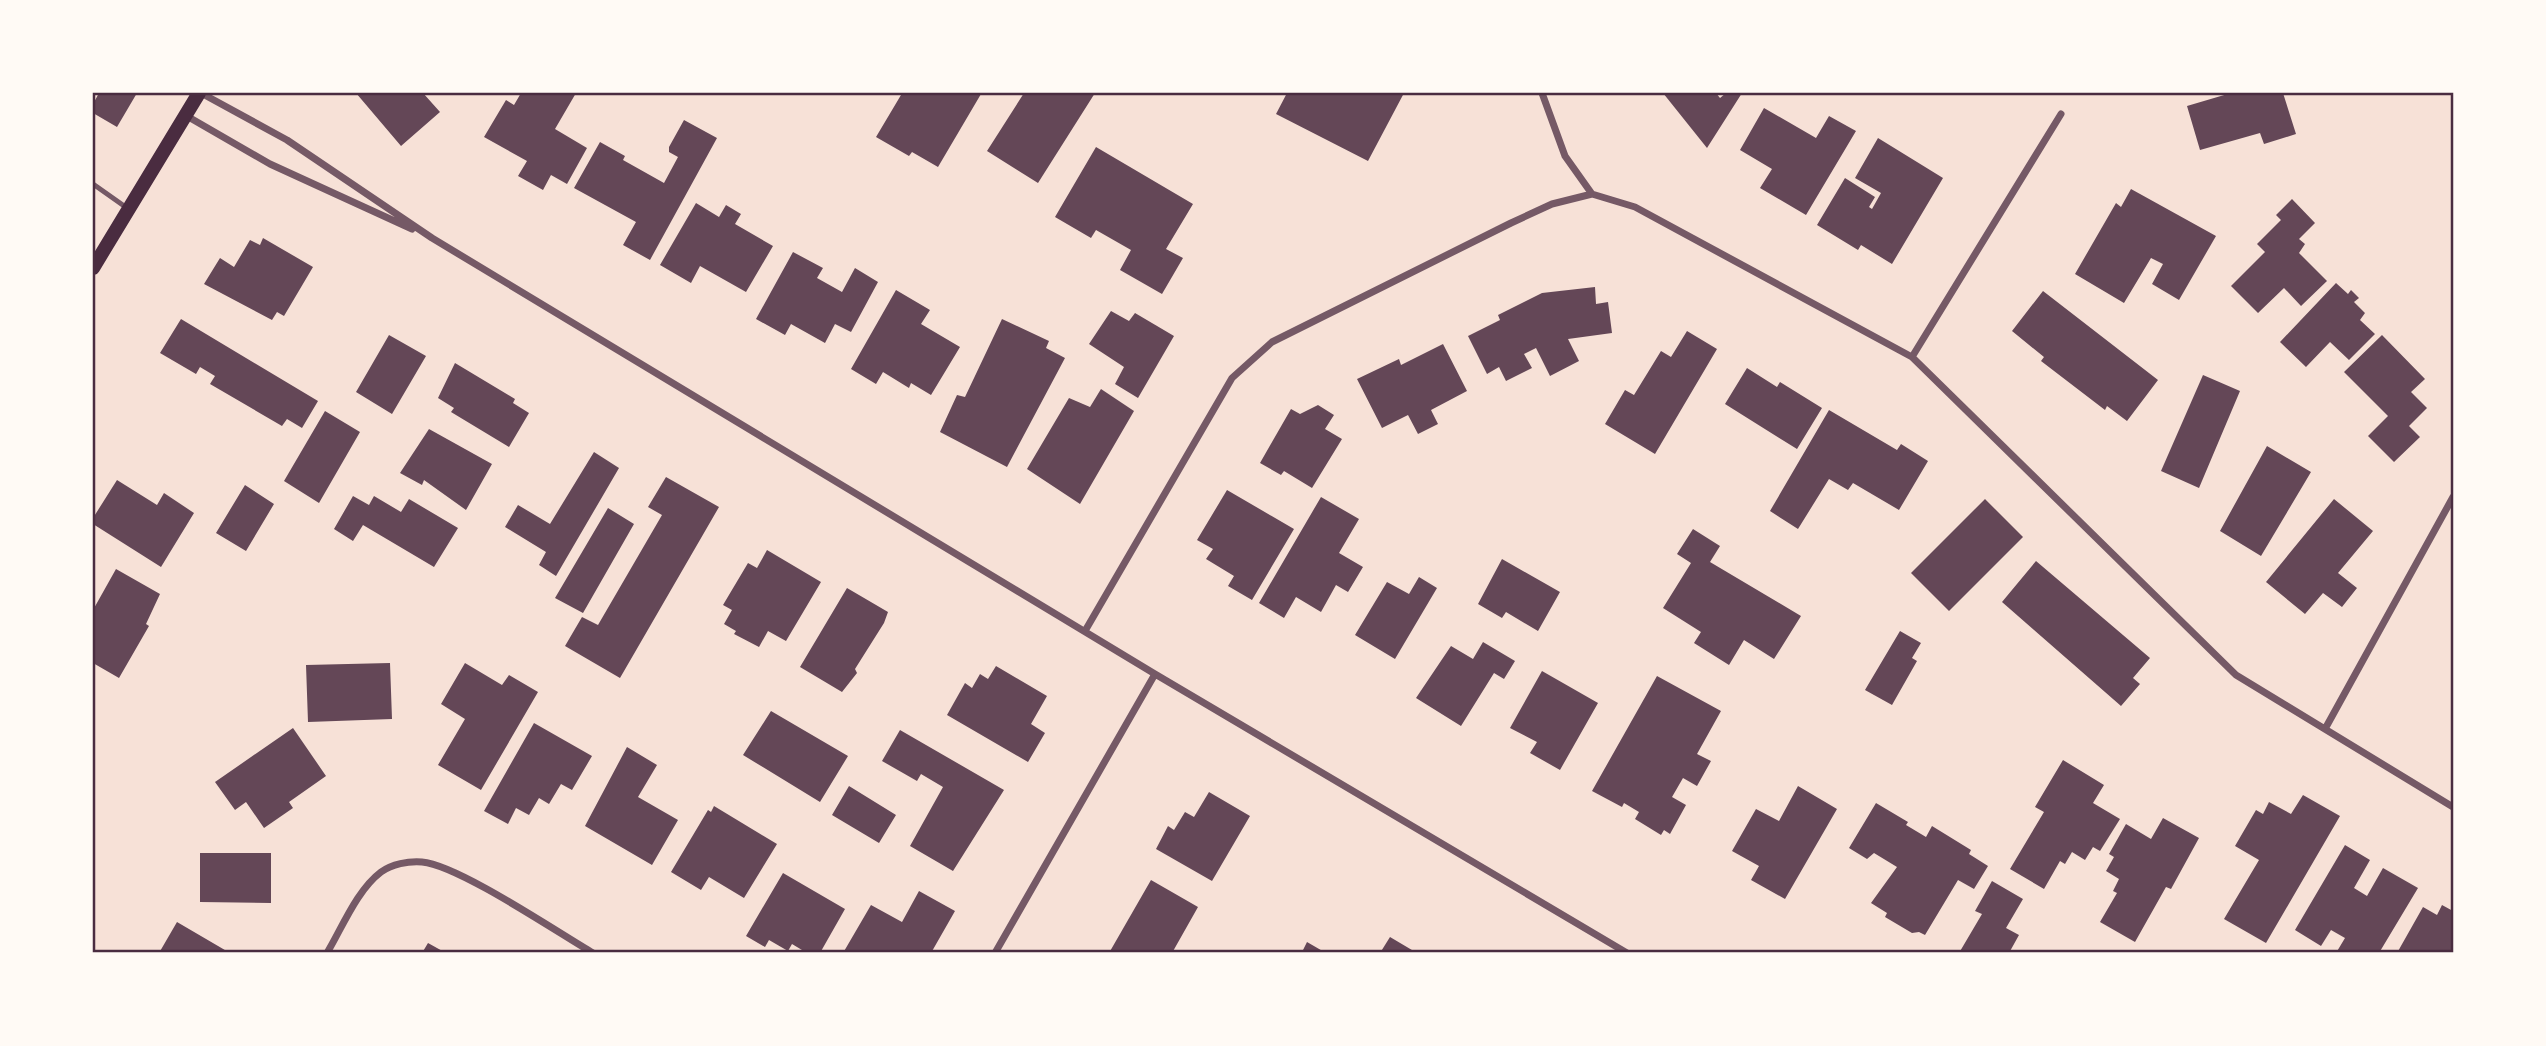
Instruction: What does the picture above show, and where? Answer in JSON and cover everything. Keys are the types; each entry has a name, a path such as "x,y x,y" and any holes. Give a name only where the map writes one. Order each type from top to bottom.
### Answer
{"main road":[{"path":"93,268 127,208 200,93"}],"street":[{"path":"200,93 287,140 432,238 1155,674 1628,953"},
{"path":"1542,93 1565,156 1592,194"},
{"path":"1912,357 2061,114"},
{"path":"185,115 270,164 432,238"},
{"path":"1085,631 1232,378 1272,342 1552,204 1592,194 1635,206 1912,357 2236,676 2453,807"},
{"path":"2325,729 2453,497"},
{"path":"995,953 1155,674"},
{"path":"327,953 366,889 380,872 400,863 423,862 480,886 593,953"}],"lane":[{"path":"93,184 127,208"}],"building":[{"path":"99,93 137,93 117,127 93,113 93,104"},
{"path":"356,93 423,93 440,112 401,146"},
{"path":"521,93 576,93 555,129 587,148 567,184 551,175 543,190 518,176 527,161 484,137 506,100 514,105"},
{"path":"896,93 981,94 938,167 912,152 909,156 876,137 901,95"},
{"path":"1024,93 1095,93 1038,183 987,151"},
{"path":"1287,93 1404,93 1368,161 1276,114"},
{"path":"1663,93 1716,93 1720,98 1726,93 1742,93 1707,148"},
{"path":"2231,93 2283,93 2296,134 2264,144 2260,133 2200,150 2187,106"},
{"path":"1764,108 1816,138 1829,116 1856,131 1806,215 1760,188 1772,169 1740,150"},
{"path":"684,120 717,138 650,260 623,245 636,222 574,188 600,142 625,156 623,160 664,183 678,157 669,152 669,147"},
{"path":"1878,138 1943,178 1892,264 1861,245 1858,250 1817,225 1845,178 1875,197 1869,207 1872,209 1881,193 1855,178"},
{"path":"1096,147 1193,204 1166,249 1183,258 1162,294 1120,270 1131,250 1096,230 1091,238 1055,217"},
{"path":"2131,189 2216,236 2179,300 2152,284 2163,264 2151,258 2124,303 2075,274 2116,203 2121,207"},
{"path":"2292,199 2315,223 2299,239 2305,244 2299,253 2327,281 2301,306 2284,288 2258,313 2231,286 2265,252 2257,244 2281,220 2276,215"},
{"path":"696,203 719,217 726,205 741,214 735,224 773,246 746,292 700,266 691,283 660,265"},
{"path":"263,238 313,267 284,316 277,312 272,320 204,284 220,258 234,267 250,240 260,245"},
{"path":"793,252 823,268 817,278 842,292 855,268 878,282 851,332 835,324 825,343 791,324 785,335 756,319"},
{"path":"2336,283 2348,294 2351,290 2359,298 2354,302 2365,313 2360,320 2375,334 2349,360 2330,342 2306,367 2280,342"},
{"path":"1595,287 1596,304 1608,302 1612,333 1568,339 1579,361 1550,376 1536,348 1524,354 1532,368 1506,381 1499,367 1487,374 1468,336 1500,320 1498,315 1542,293"},
{"path":"896,290 930,310 921,324 960,347 931,395 911,383 909,388 883,372 876,384 851,369"},
{"path":"2043,291 2158,380 2127,421 2107,406 2105,410 2041,361 2044,357 2012,331"},
{"path":"1111,311 1129,321 1135,313 1174,336 1138,398 1115,384 1124,367 1089,344"},
{"path":"181,319 318,401 302,428 287,419 282,426 210,384 215,376 200,367 196,374 160,353"},
{"path":"1002,319 1049,341 1046,348 1065,358 1007,467 940,432 957,395 965,397"},
{"path":"1687,331 1717,349 1655,454 1605,424 1625,390 1634,395 1661,351 1671,357"},
{"path":"389,335 426,356 392,414 356,392"},
{"path":"2382,335 2425,379 2411,392 2427,408 2409,426 2420,437 2394,462 2368,436 2388,416 2344,372"},
{"path":"1443,344 1467,391 1431,410 1438,424 1418,434 1408,415 1382,428 1357,379 1399,359 1401,365"},
{"path":"455,363 515,399 513,403 529,413 509,447 451,412 454,408 438,398"},
{"path":"1747,368 1777,387 1780,382 1822,408 1797,449 1725,404"},
{"path":"2203,375 2240,391 2199,488 2161,471"},
{"path":"1101,389 1134,411 1080,504 1027,469 1069,398 1090,407"},
{"path":"1318,405 1334,415 1325,429 1342,439 1312,488 1284,471 1281,475 1260,463 1291,409 1300,414"},
{"path":"1829,410 1897,450 1901,444 1928,461 1899,510 1853,483 1848,490 1829,479 1798,529 1770,511"},
{"path":"325,411 360,432 319,503 284,481"},
{"path":"429,429 492,464 466,510 424,480 422,485 400,473"},
{"path":"2267,446 2311,472 2261,556 2220,531"},
{"path":"594,452 619,468 556,576 539,565 546,552 505,527 518,505 550,524"},
{"path":"666,477 719,507 620,678 565,646 582,617 598,625 662,515 648,507"},
{"path":"117,480 157,505 164,493 194,513 161,567 93,524 93,518"},
{"path":"245,485 274,504 246,551 216,533"},
{"path":"1227,490 1294,529 1252,600 1228,586 1234,576 1206,559 1213,549 1197,540"},
{"path":"353,496 369,505 374,496 401,512 409,499 458,528 434,567 363,525 353,541 334,529"},
{"path":"1321,497 1359,519 1339,553 1363,567 1348,592 1336,585 1321,612 1296,597 1284,618 1259,603"},
{"path":"1985,499 2023,537 1949,611 1911,573"},
{"path":"2334,499 2373,531 2338,573 2357,588 2342,607 2323,593 2305,614 2266,582"},
{"path":"608,508 634,524 583,613 555,598"},
{"path":"1693,529 1720,546 1710,562 1801,616 1774,659 1744,640 1729,665 1694,643 1701,632 1663,608 1691,563 1677,554"},
{"path":"767,550 821,582 786,641 768,631 759,647 734,634 736,631 724,624 732,610 723,605 748,563 757,568"},
{"path":"1502,559 1560,592 1538,631 1506,612 1502,618 1478,604"},
{"path":"2036,561 2150,658 2133,678 2140,684 2121,706 2002,602"},
{"path":"116,569 160,594 146,624 149,626 119,678 93,663 93,610"},
{"path":"1419,577 1437,588 1395,659 1355,635 1387,582 1409,594"},
{"path":"847,588 888,612 855,669 857,673 842,692 800,667"},
{"path":"1900,631 1921,643 1912,658 1917,661 1892,705 1865,690"},
{"path":"1483,642 1515,661 1504,679 1494,673 1461,726 1416,698 1451,646 1473,659"},
{"path":"390,663 392,719 308,722 306,665"},
{"path":"465,663 502,685 509,675 538,692 481,790 438,765 465,719 441,704"},
{"path":"996,666 1047,696 1031,724 1045,733 1028,762 947,715 965,683 972,688 980,674 988,679"},
{"path":"1542,671 1598,703 1560,770 1530,753 1537,742 1510,728"},
{"path":"1657,676 1721,711 1697,754 1711,761 1697,786 1683,778 1672,797 1686,805 1670,834 1664,830 1661,835 1635,819 1639,812 1624,803 1622,807 1592,791"},
{"path":"771,711 848,756 820,802 743,755"},
{"path":"534,723 592,756 572,790 561,784 549,804 539,798 529,815 516,808 508,824 484,811"},
{"path":"293,728 326,776 289,802 293,808 264,828 246,802 235,810 215,782"},
{"path":"900,730 1004,790 953,871 910,846 943,787 921,774 917,781 882,761"},
{"path":"627,747 657,765 638,797 678,820 652,865 585,826"},
{"path":"2063,760 2104,785 2093,803 2120,819 2100,851 2093,847 2085,860 2072,852 2065,864 2060,861 2044,889 2010,869 2044,812 2035,807"},
{"path":"849,786 896,815 879,843 832,815"},
{"path":"1798,786 1837,809 1785,899 1751,880 1759,866 1732,851 1756,809 1779,821"},
{"path":"1209,792 1250,816 1212,881 1156,849 1168,826 1174,830 1185,812 1194,817"},
{"path":"2303,795 2340,816 2266,943 2224,919 2259,860 2235,846 2256,810 2263,814 2269,802 2291,814"},
{"path":"1876,803 1908,822 1906,825 1926,837 1932,826 1971,850 1969,854 1988,866 1974,889 1958,880 1925,935 1912,933 1885,917 1887,913 1871,903 1897,867 1874,853 1867,859 1849,848"},
{"path":"714,806 777,844 744,898 709,877 701,890 671,872 708,810 711,812"},
{"path":"2163,818 2199,838 2171,889 2166,887 2135,942 2100,922 2117,893 2113,891 2119,879 2106,871 2114,857 2109,854 2126,824 2151,839"},
{"path":"2345,845 2370,860 2354,888 2367,896 2383,868 2418,888 2379,953 2336,953 2345,938 2331,930 2321,946 2295,930"},
{"path":"200,853 271,853 271,903 200,902"},
{"path":"783,873 845,909 820,953 807,953 792,944 788,951 769,940 765,947 746,936"},
{"path":"1151,880 1198,907 1172,953 1109,953"},
{"path":"1992,881 2023,899 2006,928 2019,935 2009,953 1959,953 1982,914 1975,911"},
{"path":"919,891 955,911 931,953 843,953 871,905 902,922"},
{"path":"2442,905 2453,911 2453,953 2397,953 2423,907 2437,915"},
{"path":"177,922 230,953 159,953"},
{"path":"1390,937 1417,953 1380,953"},
{"path":"1307,942 1326,953 1302,952"},
{"path":"428,943 446,953 422,953"}]}
